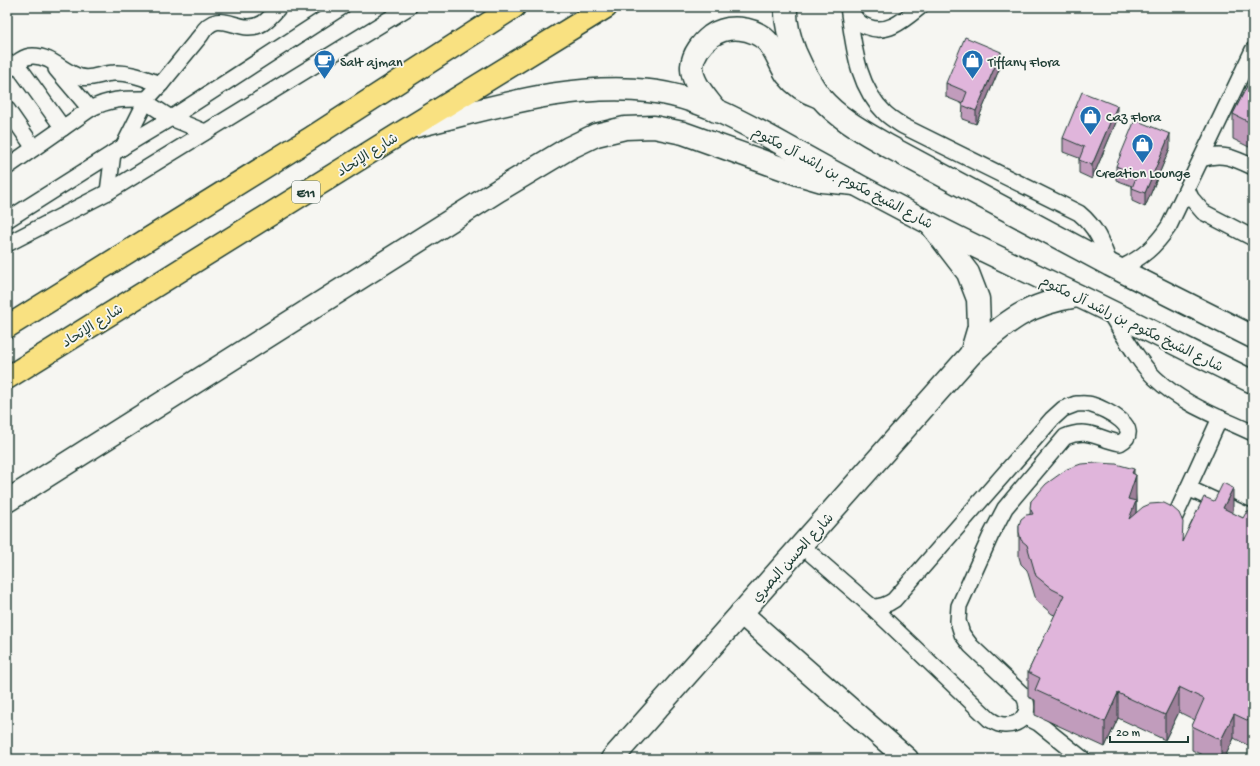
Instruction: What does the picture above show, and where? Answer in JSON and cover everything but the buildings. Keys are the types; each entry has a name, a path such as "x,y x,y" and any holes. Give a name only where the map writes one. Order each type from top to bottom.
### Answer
{"highway":[{"path":"7,327 311,138 514,7"},
{"name":"شارع الإتحاد","path":"7,378 408,128 606,7"}],"street":[{"path":"786,7 789,37 800,63 821,98"},
{"path":"716,111 693,77 692,67 694,57 705,41 718,32 732,28 752,31 768,42 788,76 797,86 808,93 821,98 855,126 886,145 1114,267 1253,337"},
{"name":"شارع الشيخ مكتوم بن راشد آل مكتوم","path":"408,128 548,95 617,88 651,91 678,96 753,128 932,225 1253,382"},
{"path":"7,501 499,190 569,148 596,135 625,128 654,127 683,133 798,174 822,181 855,184"},
{"name":"شارع الحسن البصري","path":"932,225 968,273 978,299 979,327 971,354"},
{"name":"شارع الحسن البصري","path":"612,759 971,354 996,331 1014,318 1034,307 1056,300 1078,296"},
{"path":"741,613 907,759"}],"lane":[{"path":"108,192 114,153 123,147 146,101 162,84 205,27 213,22 222,20 239,26 251,27 262,24 279,7"},
{"path":"7,220 171,118 342,7"},
{"path":"7,244 108,192 409,7"},
{"path":"849,7 853,17 862,25 874,30 886,29 897,24 920,7"},
{"path":"849,7 855,58 862,79 872,97 885,113 903,126 1079,213 1094,228 1114,267 1139,259 1160,240 1169,226 1253,50"},
{"path":"63,128 12,67 23,58 40,56 48,59 73,75 82,78 91,78 112,73 125,73 162,84"},
{"path":"48,59 90,109"},
{"path":"8,163 34,148 90,109 117,99 146,101 171,118 205,132"},
{"path":"7,110 34,148"},
{"path":"1201,159 1210,156 1228,156 1253,168"},
{"path":"1187,189 1191,198 1203,212 1253,238"},
{"path":"1108,310 1144,365 1154,377 1178,397 1253,433"},
{"path":"802,546 872,607 989,719 1003,725 1012,725 1019,722 1024,716 1028,706 1023,695 971,646 962,634 958,621 959,606 991,535 1005,508 1065,438 1074,433 1084,432 1120,443 1126,440 1129,434 1128,427 1103,409 1090,404 1076,404 1063,409 1052,419 894,600 888,605 872,607"},
{"path":"1174,519 1220,418"},
{"path":"1188,488 1253,518"},
{"path":"1024,716 1038,723 1083,759"}],"place":[{"name":"Salt ajman","path":"325,80"},
{"name":"Tiffany Flora","path":"973,80"},
{"name":"Caz Flora","path":"1090,136"},
{"name":"Creation Lounge","path":"1143,164"}]}
